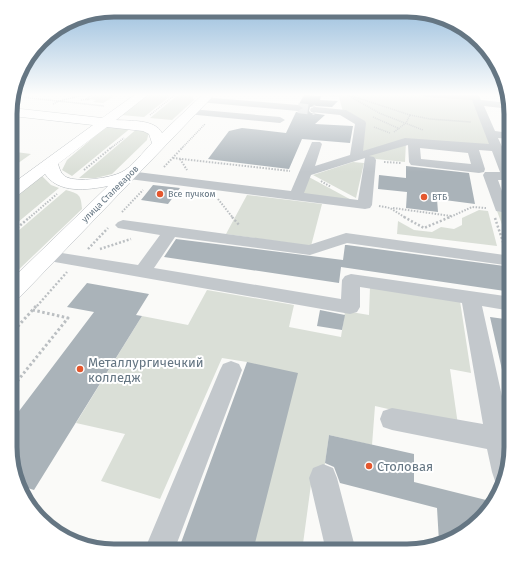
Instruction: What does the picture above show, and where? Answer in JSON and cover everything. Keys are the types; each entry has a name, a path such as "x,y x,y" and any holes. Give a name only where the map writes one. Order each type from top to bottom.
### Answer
{"main road":[{"path":"87,120 138,125 152,129 155,132 159,144"},
{"path":"17,188 107,120"},
{"name":"улица Сталеваров","path":"17,288 183,120"},
{"path":"17,123 92,131"},
{"path":"50,163 51,171 55,176 69,183 102,183 129,175"}],"street":[{"path":"356,156 366,120"},
{"path":"485,120 504,166"},
{"path":"490,134 504,135"},
{"path":"306,173 405,141 457,146 473,150 479,169 415,162 414,144 457,146 496,148"},
{"path":"296,196 316,144"},
{"path":"129,175 365,205 370,160"},
{"path":"504,178 490,175 501,208 504,209"},
{"path":"123,225 310,250 346,238 504,260"},
{"path":"142,272 165,231"},
{"path":"49,256 350,307 351,280 504,303"},
{"path":"471,298 503,460"},
{"path":"162,544 232,370"},
{"path":"392,419 499,439"},
{"path":"322,478 339,544"}],"path":[{"path":"81,173 144,120"},
{"path":"368,120 395,135"},
{"path":"370,120 405,131"},
{"path":"398,120 426,131"},
{"path":"386,137 406,123 407,120"},
{"path":"448,120 476,122"},
{"path":"173,158 306,173 365,205 451,216"},
{"path":"180,158 188,172 207,185 234,220 257,243"},
{"path":"17,228 59,192"},
{"path":"390,208 424,228 472,207 492,209"},
{"path":"96,251 165,231"},
{"path":"17,380 68,318 32,310"}],"shaded area":[{"path":"359,120 481,120 492,147 405,140 358,154 363,122"},
{"path":"108,125 132,127 72,176 62,170 67,160"},
{"path":"138,128 149,132 147,140 112,174 96,178 79,178"},
{"path":"406,142 405,162 357,157"},
{"path":"17,152 31,154 17,164"},
{"path":"353,162 364,163 356,198 313,175"},
{"path":"42,176 51,185 59,188 17,223 17,195"},
{"path":"307,176 357,203 299,195"},
{"path":"66,190 77,194 80,197 82,209 17,271 17,232"},
{"path":"247,195 322,204 311,246 226,234"},
{"path":"479,210 488,211 497,246 397,234 398,221 414,230 432,232 441,227 454,229 462,225 462,218"},
{"path":"497,211 504,212 504,230"},
{"path":"370,287 460,301 471,373 450,369 458,425 375,406 372,445 329,435 323,478 312,477 303,544 253,544 247,362 222,358 160,499 101,481 125,434 76,423 142,316 188,325 207,290 294,305 289,327 341,337 345,311 369,315"}],"building":[{"path":"292,120 319,120 315,124 353,126 350,143 302,139 289,169 208,159 229,131 242,128 286,133"},
{"path":"406,166 469,173 475,204 437,199 438,212 406,208 407,192 378,189 379,175 406,178"},
{"name":"Все пучком","path":"153,185 180,188 168,204 141,200"},
{"path":"176,239 343,260 345,245 347,245 504,266 504,291 341,267 339,283 164,257"},
{"name":"Металлургичечкий колледж","path":"87,283 149,294 136,315 142,316 34,490 26,488 19,466 17,453 17,414 94,312 67,307"},
{"path":"320,310 345,315 342,330 317,326"},
{"path":"490,317 504,319 504,379"},
{"path":"247,362 298,373 255,544 181,544"},
{"name":"Столовая","path":"329,435 414,454 414,482 488,500 484,506 461,528 439,539 437,508 340,483 334,467 325,463"}],"place":[{"name":"Все пучком","path":"160,194"},
{"name":"ВТБ","path":"424,197"},
{"name":"Металлургичечкий колледж","path":"80,369"},
{"name":"Столовая","path":"369,466"}]}
